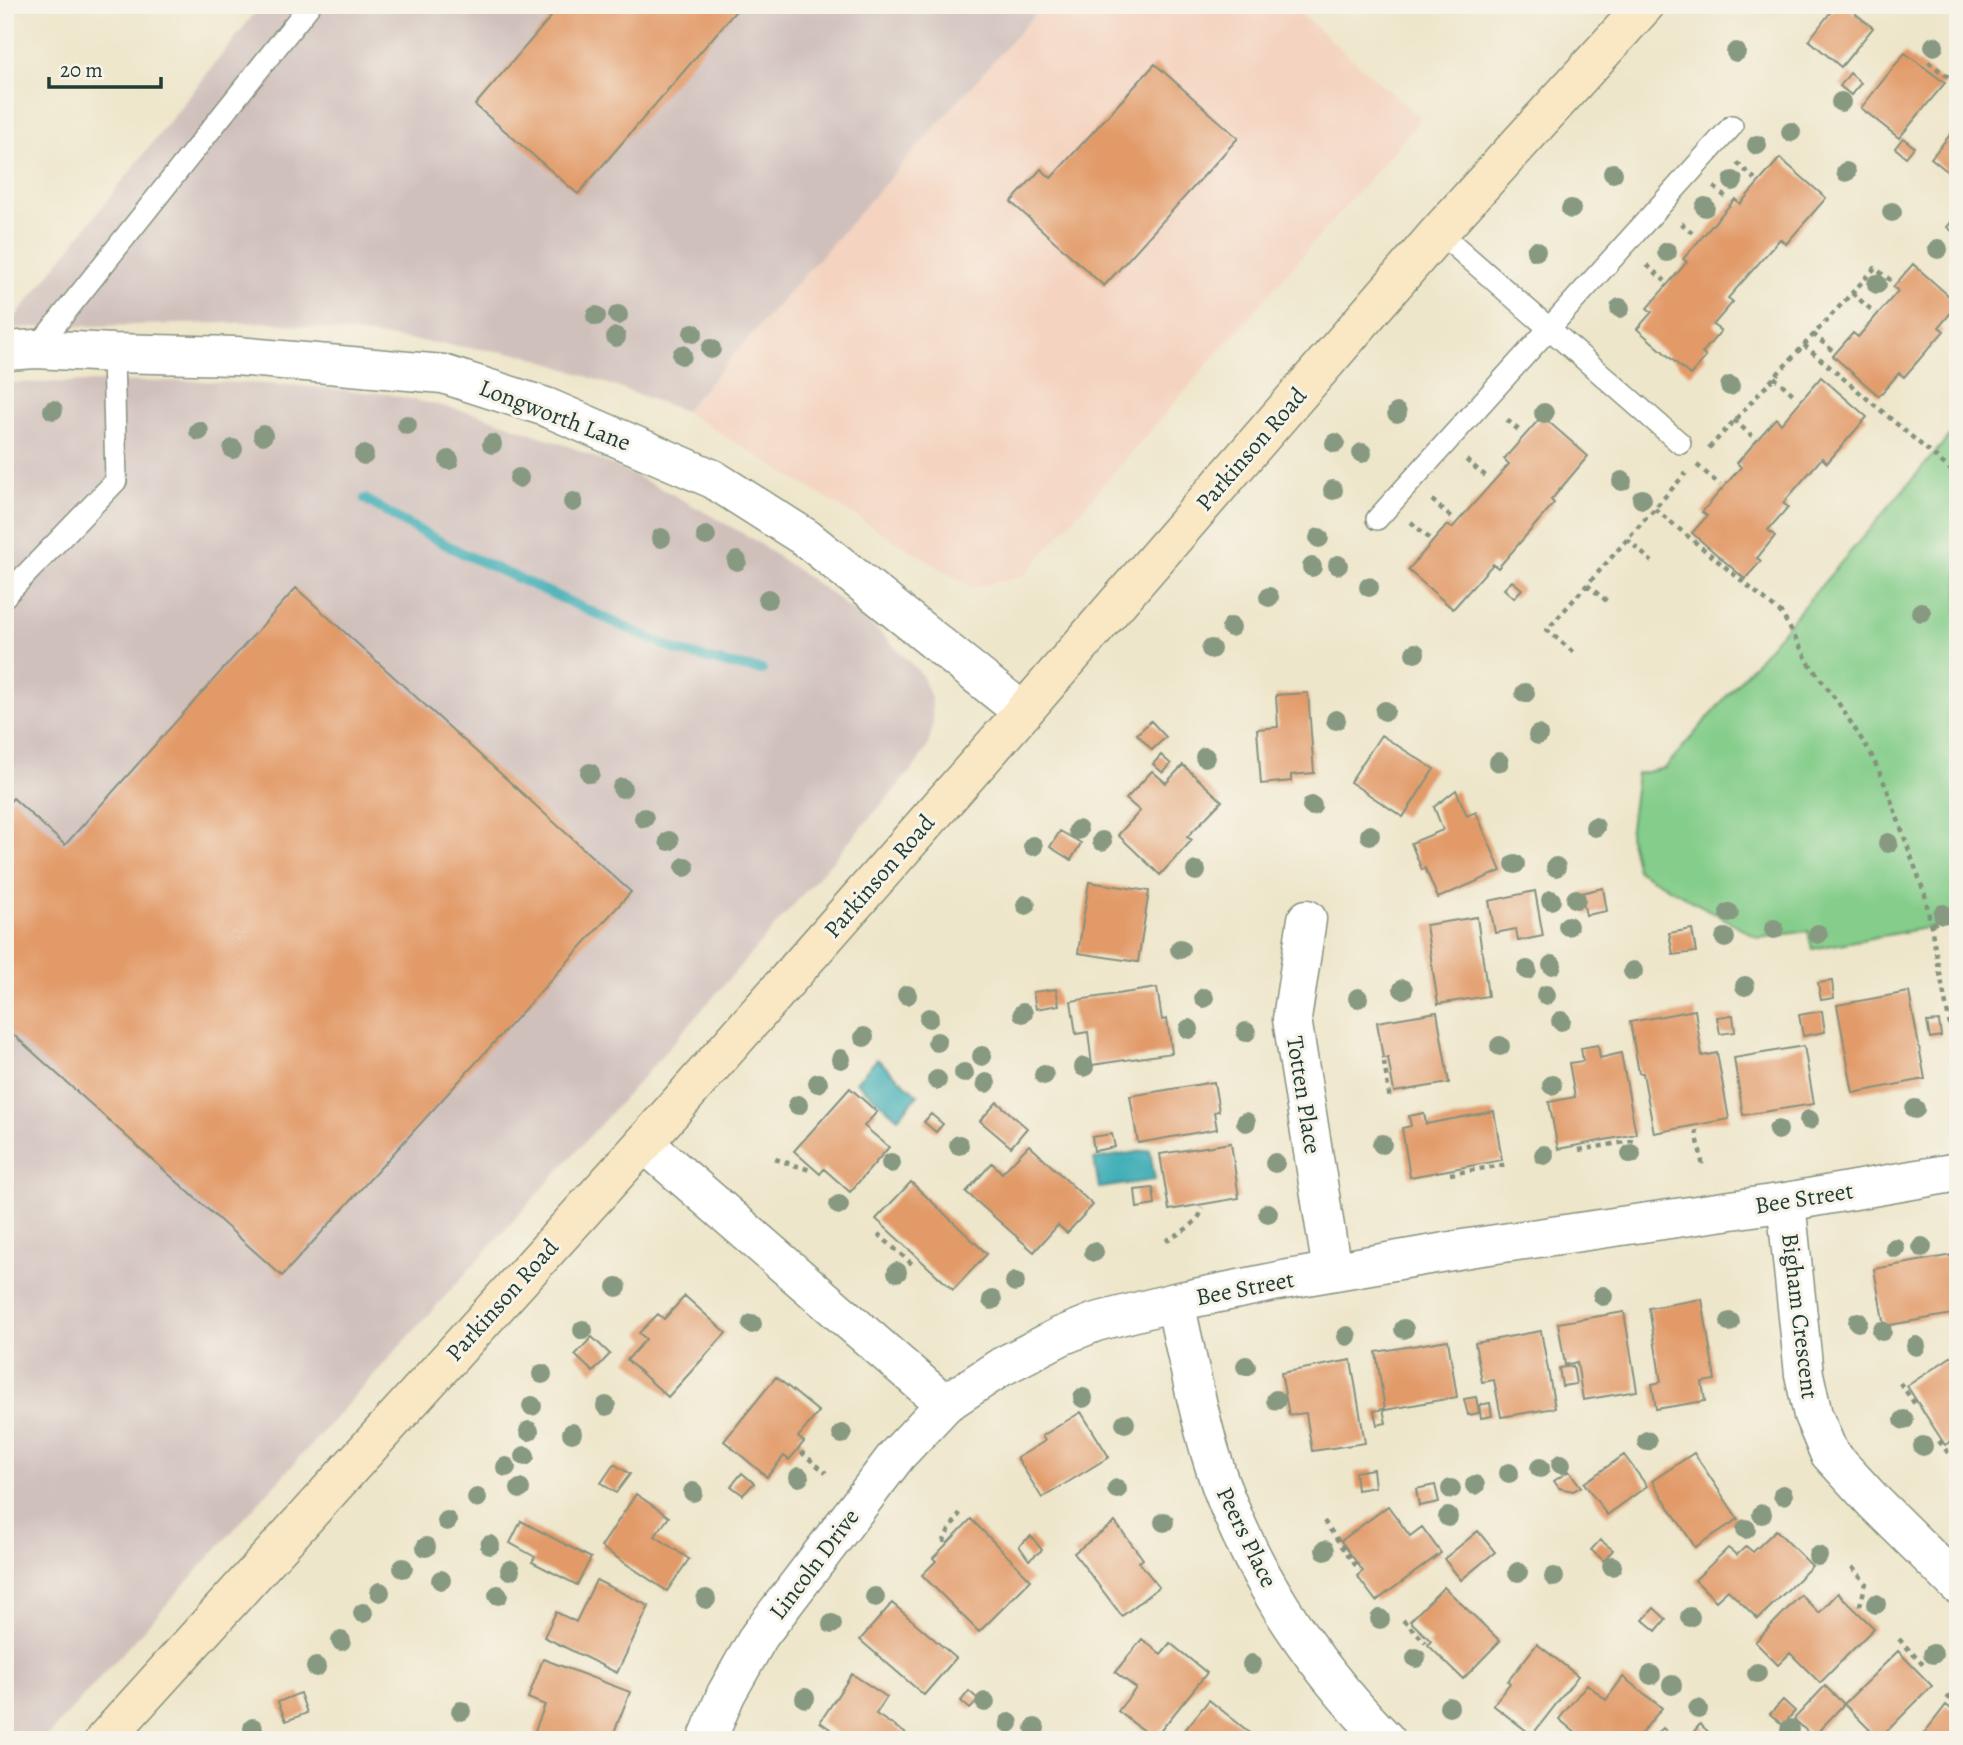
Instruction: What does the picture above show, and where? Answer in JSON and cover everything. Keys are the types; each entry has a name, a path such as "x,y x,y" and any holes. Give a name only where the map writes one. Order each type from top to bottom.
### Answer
{"main road":[{"name":"Parkinson Road","path":"104,1740 644,1143 1023,712 1439,232 1645,5"}],"street":[{"name":"Longworth Lane","path":"20,350 236,356 443,374 546,407 713,479 794,530 1023,712"},
{"name":"Totten Place","path":"1307,919 1292,1019 1332,1271"},
{"path":"644,1143 945,1404"},
{"name":"Bee Street","path":"945,1404 1001,1367 1061,1336 1096,1322 1175,1302 1332,1271 1469,1248 1786,1202 1958,1172"},
{"name":"Bigham Crescent","path":"1786,1202 1804,1374 1813,1415 1829,1453 1866,1494 1958,1585"},
{"name":"Peers Place","path":"1175,1302 1210,1453 1232,1514 1245,1541 1261,1573 1302,1637 1346,1696 1386,1740"},
{"name":"Lincoln Drive","path":"707,1740 726,1694 759,1636 897,1455 945,1404"}],"lane":[{"path":"20,350 310,5"},
{"path":"1377,519 1732,126"},
{"path":"1439,232 1680,443"},
{"path":"5,596 116,481 113,354"}],"path":[{"path":"1928,62 1958,85"},
{"path":"1875,268 1893,282"},
{"path":"1852,292 1875,313"},
{"path":"1813,334 1833,351"},
{"path":"1804,345 1958,476"},
{"path":"1774,377 1794,395"},
{"path":"1734,420 1752,436"},
{"path":"1695,463 1720,485"},
{"path":"1655,509 1782,614 1809,663 1839,704 1876,766 1888,789 1925,895 1958,1068"},
{"path":"1626,539 1652,562"},
{"path":"1587,584 1608,602"},
{"path":"1932,924 1958,917"},
{"path":"1384,1062 1390,1100"},
{"path":"1696,1130 1703,1167"},
{"path":"1579,1150 1636,1140"},
{"path":"775,1159 810,1170"},
{"path":"1450,1174 1509,1164"},
{"path":"1166,1241 1196,1220 1202,1214 1202,1208"},
{"path":"878,1234 912,1264"},
{"path":"1900,1382 1915,1404"},
{"path":"1939,1441 1954,1460"},
{"path":"801,1452 827,1474"},
{"path":"944,1543 960,1513"},
{"path":"1324,1521 1359,1570"},
{"path":"1852,1567 1866,1583 1858,1609"},
{"path":"1403,1620 1426,1643"},
{"path":"1899,1639 1926,1668"},
{"path":"1947,1696 1958,1706"}],"shaded area":[{"path":"261,5 1043,5 684,411 527,355 269,322 7,328"},
{"path":"1043,5 1291,5 1421,119 1024,576 972,588 684,411"},
{"path":"194,381 289,385 387,394 478,414 571,447 619,468 751,538 830,593 883,635 922,675 931,698 933,724 928,746 915,766 645,1075 44,1740 5,1740 5,383"}],"green space":[{"path":"1958,426 1958,922 1812,949 1808,931 1759,938 1637,870 1629,836 1637,774 1665,768"}],"water":[{"path":"877,1059 918,1095 898,1118 856,1082"},
{"path":"1150,1150 1155,1180 1099,1188 1094,1159"}],"building":[{"path":"561,5 741,5 578,194 475,105"},
{"path":"1836,5 1845,5 1873,28 1841,67 1809,40"},
{"path":"1905,53 1945,83 1899,138 1861,108"},
{"path":"1155,64 1238,138 1104,286 1011,202 1041,169 1051,178"},
{"path":"1850,73 1861,83 1851,95 1840,86"},
{"path":"1958,125 1958,180 1931,158"},
{"path":"1903,138 1914,147 1906,157 1895,148"},
{"path":"1780,158 1826,198 1786,244 1780,239 1728,298 1733,302 1713,325 1721,331 1702,353 1706,357 1690,375 1637,329 1652,312 1647,308 1687,262 1683,259 1735,199 1740,204"},
{"path":"1958,214 1958,236 1947,227"},
{"path":"1913,264 1958,304 1939,327 1944,331 1904,377 1899,373 1879,396 1833,356 1853,333 1858,337 1898,291 1893,287"},
{"path":"1821,377 1867,417 1827,463 1822,458 1783,503 1788,507 1768,530 1775,536 1757,558 1761,561 1745,579 1692,533 1707,516 1702,512 1741,467 1737,463 1776,418 1781,424"},
{"path":"1542,416 1588,456 1551,500 1554,503 1498,568 1493,564 1453,609 1408,570 1447,525 1452,528 1509,464 1504,459"},
{"path":"1512,581 1522,589 1514,598 1504,589"},
{"path":"296,588 631,892 282,1276 5,1027 5,807 13,798 65,845"},
{"path":"1308,693 1314,773 1291,775 1291,781 1261,784 1257,729 1278,727 1276,695"},
{"path":"1151,721 1166,737 1152,750 1137,734"},
{"path":"1381,735 1434,769 1403,817 1350,782"},
{"path":"1161,755 1171,764 1163,773 1153,764"},
{"path":"1183,765 1222,801 1187,837 1192,840 1160,875 1118,835 1140,811 1126,799 1152,771 1166,783"},
{"path":"1456,790 1467,816 1476,812 1501,871 1438,898 1411,843 1443,830 1434,807"},
{"path":"1060,831 1081,843 1071,860 1050,847"},
{"path":"1089,882 1149,891 1138,962 1078,953"},
{"path":"1603,888 1607,911 1586,915 1581,893"},
{"path":"1535,891 1543,936 1518,941 1516,929 1495,933 1489,901"},
{"path":"1477,917 1488,996 1438,1004 1426,925"},
{"path":"1692,929 1696,952 1673,955 1669,933"},
{"path":"1832,981 1834,998 1821,1000 1818,983"},
{"path":"1157,988 1162,1020 1167,1019 1172,1053 1092,1065 1088,1032 1076,1034 1071,1001"},
{"path":"1056,989 1059,1005 1036,1009 1033,992"},
{"path":"1909,992 1925,1079 1853,1093 1837,1005"},
{"path":"1695,1010 1702,1056 1717,1053 1729,1119 1654,1133 1630,1022"},
{"path":"1822,1011 1825,1032 1803,1036 1799,1015"},
{"path":"1437,1012 1449,1083 1394,1092 1388,1058 1383,1058 1377,1022"},
{"path":"1733,1015 1735,1032 1720,1034 1717,1017"},
{"path":"1939,1021 1941,1036 1930,1038 1927,1022"},
{"path":"1598,1045 1600,1058 1621,1053 1636,1134 1558,1149 1549,1102 1575,1097 1569,1063 1583,1061 1581,1048"},
{"path":"1804,1046 1814,1104 1743,1115 1734,1058"},
{"path":"1214,1082 1219,1111 1214,1112 1217,1129 1138,1143 1130,1096"},
{"path":"850,1088 877,1112 864,1126 889,1147 850,1192 824,1169 820,1174 794,1151"},
{"path":"997,1102 1027,1128 1011,1147 980,1121"},
{"path":"1494,1111 1502,1160 1410,1177 1402,1128 1411,1126 1409,1116 1424,1113 1426,1124"},
{"path":"931,1114 943,1124 936,1132 924,1122"},
{"path":"1112,1134 1115,1147 1094,1151 1092,1137"},
{"path":"1231,1143 1239,1198 1169,1210 1160,1154"},
{"path":"1029,1145 1093,1205 1067,1233 1058,1225 1034,1252 966,1192 992,1163 1002,1173"},
{"path":"911,1182 987,1254 953,1290 876,1219"},
{"path":"1153,1188 1155,1205 1137,1208 1135,1190"},
{"path":"1958,1254 1958,1313 1884,1326 1874,1269"},
{"path":"685,1296 726,1333 668,1397 627,1360 646,1339 639,1333 658,1314 664,1319"},
{"path":"1702,1299 1715,1380 1702,1382 1705,1401 1656,1409 1652,1384 1661,1382 1649,1308"},
{"path":"1624,1312 1637,1391 1583,1400 1577,1362 1565,1365 1558,1323"},
{"path":"1541,1331 1555,1408 1501,1417 1494,1380 1482,1382 1475,1343"},
{"path":"592,1337 610,1354 593,1372 575,1355"},
{"path":"1448,1340 1457,1397 1385,1410 1376,1352"},
{"path":"1955,1354 1958,1357 1958,1437 1945,1445 1907,1386"},
{"path":"1351,1360 1365,1443 1312,1451 1306,1413 1289,1415 1281,1373"},
{"path":"1573,1366 1576,1384 1562,1386 1559,1368"},
{"path":"776,1377 819,1412 798,1437 804,1442 789,1460 784,1456 767,1477 724,1441"},
{"path":"1476,1397 1479,1413 1468,1415 1464,1399"},
{"path":"1490,1403 1492,1416 1481,1418 1479,1405"},
{"path":"1383,1409 1386,1423 1377,1425 1374,1411"},
{"path":"1081,1412 1109,1457 1042,1498 1017,1458 1045,1441 1042,1436"},
{"path":"1694,1453 1738,1519 1695,1547 1652,1481"},
{"path":"1624,1455 1647,1486 1607,1515 1584,1483"},
{"path":"614,1464 630,1474 616,1493 601,1483"},
{"path":"1373,1469 1375,1487 1357,1490 1355,1472"},
{"path":"1569,1471 1581,1487 1573,1491 1559,1488 1554,1481"},
{"path":"742,1473 754,1483 743,1495 731,1486"},
{"path":"1435,1485 1439,1502 1419,1506 1416,1489"},
{"path":"636,1494 669,1517 655,1536 689,1559 667,1591 601,1547"},
{"path":"1388,1506 1410,1536 1422,1527 1441,1553 1376,1601 1357,1576 1363,1571 1341,1541"},
{"path":"971,1519 1031,1580 979,1632 922,1575 936,1561 933,1558"},
{"path":"521,1521 591,1558 577,1585 532,1562 535,1557 510,1543"},
{"path":"1115,1522 1143,1559 1139,1562 1159,1587 1122,1616 1074,1553"},
{"path":"1776,1530 1812,1566 1758,1619 1728,1590 1716,1601 1695,1580 1728,1548 1737,1555 1746,1546 1753,1552"},
{"path":"1478,1531 1495,1552 1461,1580 1444,1559"},
{"path":"1031,1536 1042,1550 1029,1560 1019,1546"},
{"path":"1600,1540 1613,1550 1604,1561 1591,1550"},
{"path":"596,1580 649,1606 617,1673 544,1637 556,1612 576,1622"},
{"path":"1444,1587 1500,1641 1463,1679 1428,1645 1431,1641 1410,1621"},
{"path":"1838,1593 1874,1628 1820,1683 1790,1653 1778,1665 1755,1642 1801,1595 1819,1613"},
{"path":"892,1603 956,1658 924,1695 860,1640"},
{"path":"1654,1608 1666,1619 1656,1631 1643,1620"},
{"path":"1142,1639 1161,1654 1170,1643 1207,1673 1154,1739 1118,1711 1136,1688 1115,1672"},
{"path":"1537,1644 1578,1676 1532,1735 1493,1705"},
{"path":"1898,1651 1932,1686 1879,1739 1844,1704"},
{"path":"543,1659 630,1692 611,1740 550,1740 534,1733 545,1705 528,1698"},
{"path":"852,1674 887,1697 876,1714 908,1735 905,1740 846,1740 820,1722"},
{"path":"1623,1677 1662,1708 1636,1740 1577,1740 1575,1738 1578,1735 1559,1719 1587,1684 1606,1700"},
{"path":"1825,1686 1844,1704 1813,1737 1794,1719"},
{"path":"969,1691 979,1700 970,1709 961,1701"},
{"path":"300,1693 307,1713 286,1721 278,1702"},
{"path":"1209,1700 1259,1740 1177,1740"},
{"path":"1783,1700 1795,1711 1783,1725 1770,1714"},
{"path":"1946,1705 1958,1714 1958,1740 1919,1740"},
{"path":"1700,1724 1717,1740 1687,1740"},
{"path":"1663,1728 1676,1740 1652,1740"}],"waterway":[{"path":"365,499 462,553 678,651 762,670"}]}
